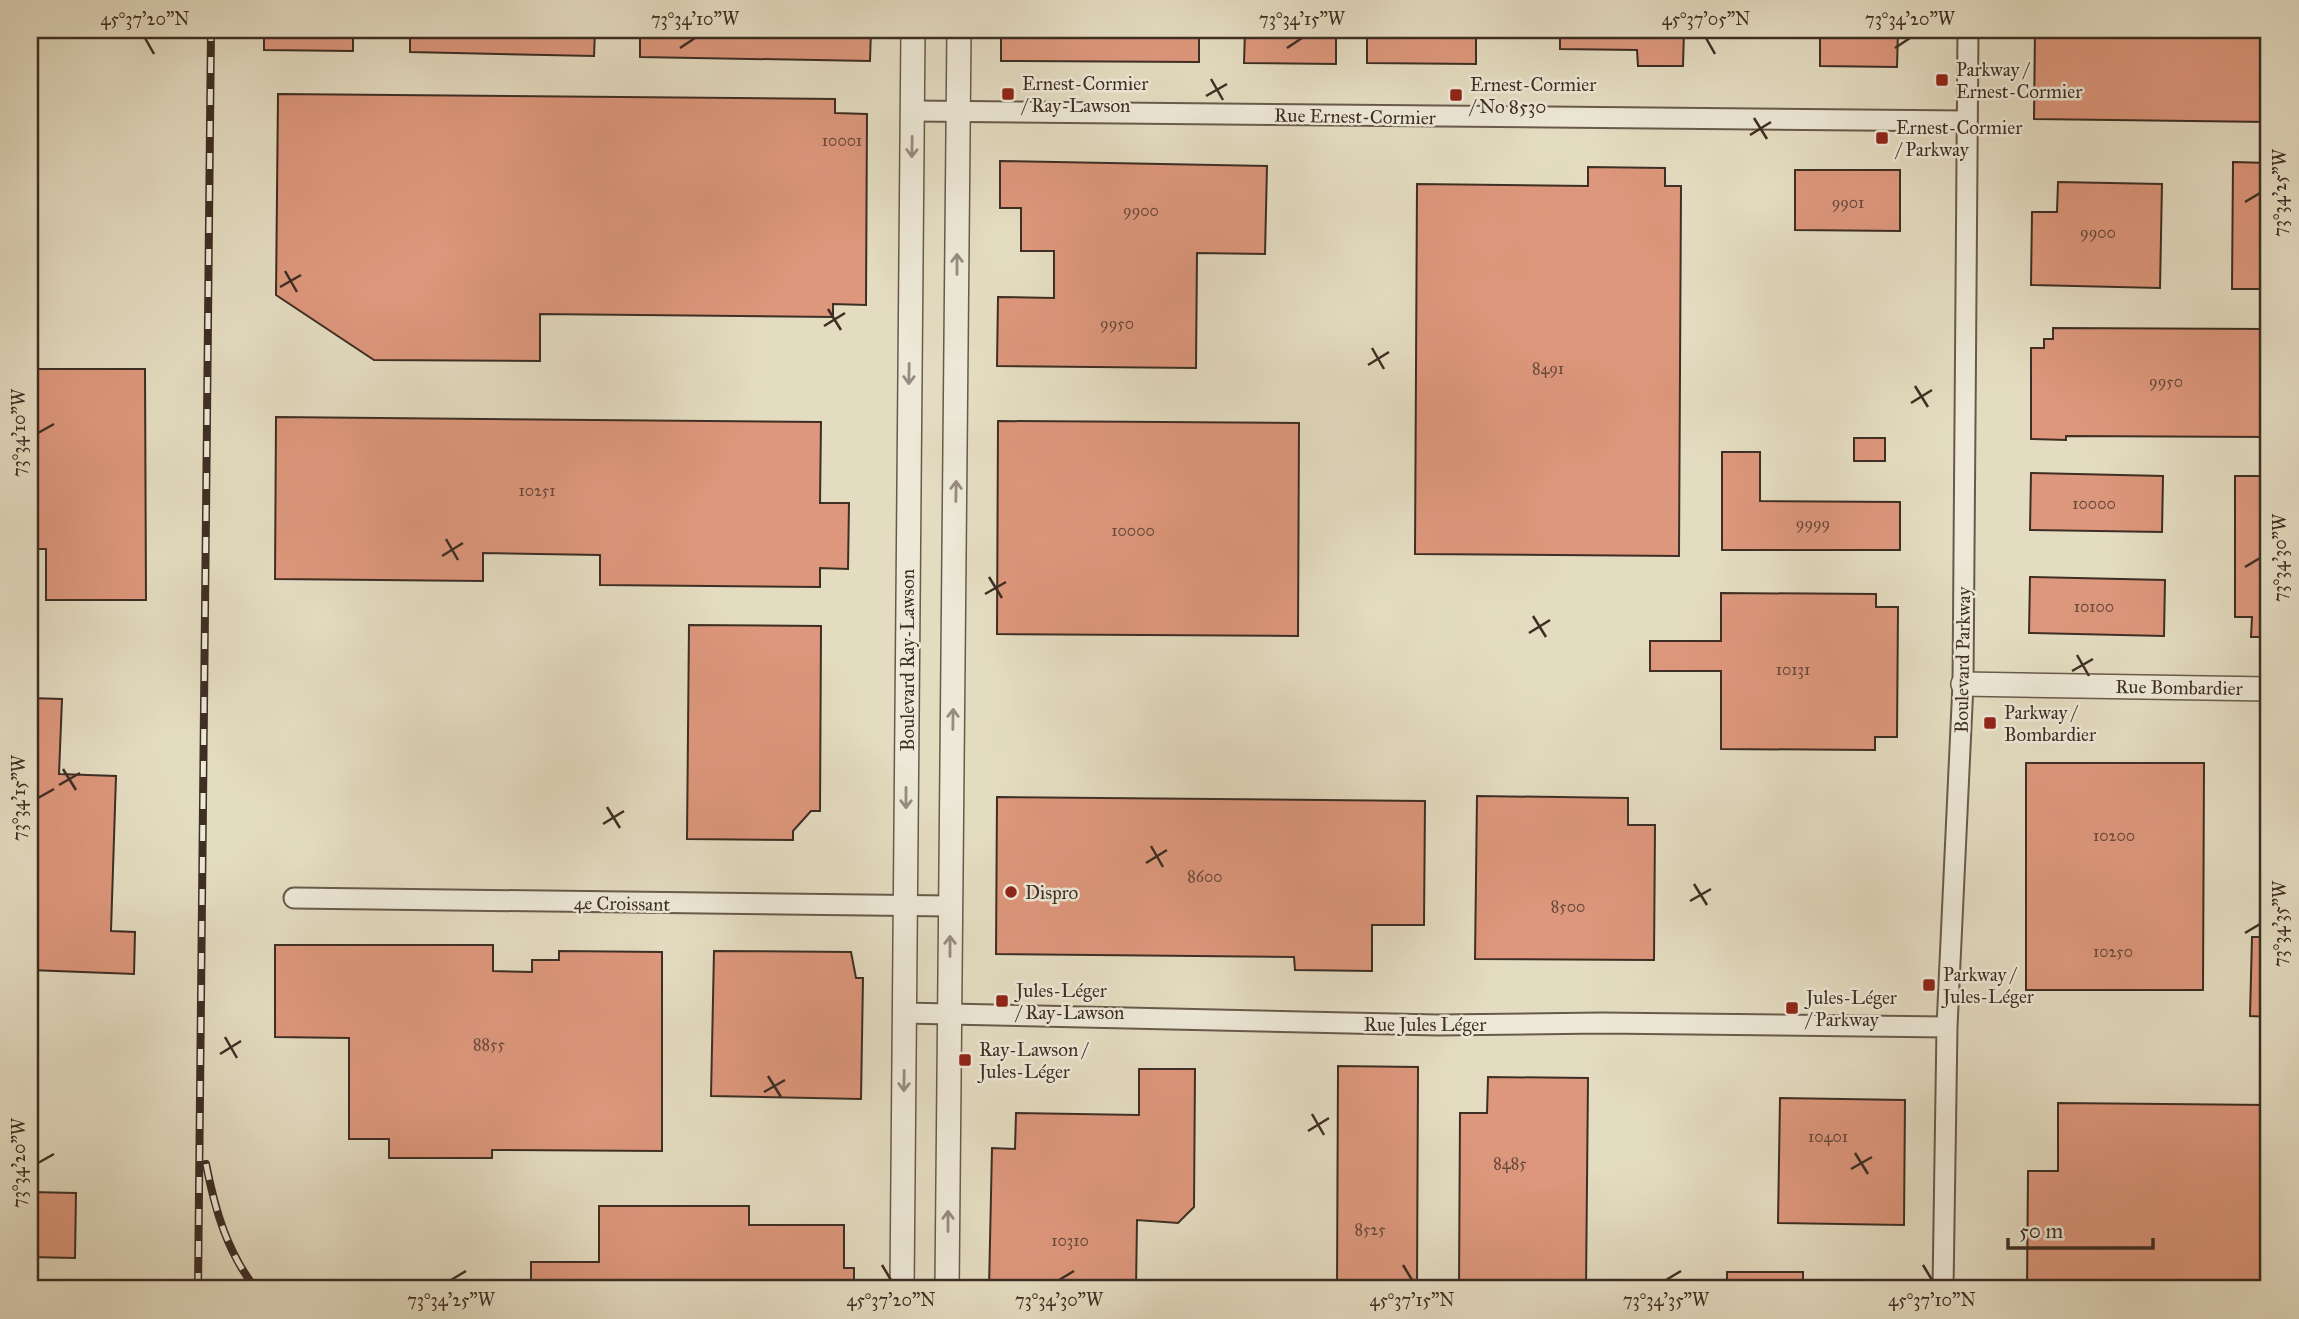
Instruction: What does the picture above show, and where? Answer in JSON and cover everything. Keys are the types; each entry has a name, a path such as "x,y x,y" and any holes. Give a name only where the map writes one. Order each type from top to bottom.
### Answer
{"street":[{"name":"Boulevard Ray-Lawson","path":"902,1289 913,30"},
{"path":"947,1289 959,30"},
{"name":"Boulevard Parkway","path":"1943,1289 1947,1027 1963,684 1968,30"},
{"name":"Rue Ernest-Cormier","path":"912,111 1966,121"},
{"name":"Rue Bombardier","path":"1963,684 2269,689"},
{"name":"4e Croissant","path":"294,898 950,905"},
{"name":"Rue Jules Léger","path":"904,1013 1424,1025 1602,1023 1947,1027"}],"building":[{"path":"264,30 353,30 353,51 264,50"},
{"path":"410,30 595,30 594,56 410,52"},
{"path":"640,30 871,30 870,61 640,57"},
{"path":"1001,30 1199,30 1199,62 1001,61"},
{"path":"1245,30 1336,30 1336,64 1244,63"},
{"path":"1367,30 1476,30 1476,64 1367,63"},
{"path":"1560,30 1684,30 1683,66 1638,66 1637,50 1560,49"},
{"path":"1820,30 1898,30 1897,67 1820,66"},
{"path":"2035,30 2269,30 2269,122 2034,119"},
{"path":"278,94 835,99 835,113 867,114 866,305 833,304 833,317 540,314 540,361 374,360 276,295"},
{"path":"1000,161 1267,166 1265,254 1197,253 1196,368 997,366 998,297 1054,298 1054,251 1021,251 1021,208 1000,208"},
{"path":"2233,162 2269,163 2269,289 2232,289"},
{"path":"1588,167 1665,168 1665,186 1681,186 1679,556 1415,554 1417,184 1588,186"},
{"path":"1795,170 1900,170 1900,231 1795,230"},
{"path":"2058,182 2162,184 2160,288 2031,285 2032,212 2057,212"},
{"path":"2053,328 2269,329 2269,437 2066,436 2066,440 2031,439 2031,348 2044,348 2044,339 2053,339"},
{"path":"30,369 145,369 146,600 46,600 46,549 30,549"},
{"path":"276,417 821,422 820,503 849,503 848,569 820,568 820,587 600,585 600,555 483,553 483,581 275,579"},
{"path":"998,421 1299,423 1298,636 997,634"},
{"path":"1854,438 1885,438 1885,461 1854,461"},
{"path":"1722,452 1760,452 1760,501 1900,502 1900,550 1722,550"},
{"path":"2031,473 2163,476 2162,532 2030,530"},
{"path":"2235,476 2269,476 2269,637 2251,637 2252,617 2235,617"},
{"path":"2030,577 2165,580 2164,636 2029,633"},
{"path":"1721,593 1876,594 1876,607 1898,607 1897,737 1875,737 1875,750 1721,749 1721,671 1650,671 1650,641 1721,641"},
{"path":"689,625 821,626 820,811 811,811 793,831 793,840 687,839"},
{"path":"30,698 62,699 59,774 116,776 111,931 135,932 134,974 30,970"},
{"path":"2026,763 2204,763 2203,990 2026,990"},
{"path":"1477,796 1628,798 1628,825 1655,825 1654,960 1475,959"},
{"path":"997,797 1425,801 1424,925 1372,925 1372,971 1295,970 1294,957 996,954"},
{"path":"2252,937 2269,937 2269,1017 2250,1016"},
{"path":"275,945 493,945 493,971 532,972 532,960 559,960 559,951 662,952 662,1151 492,1150 492,1158 389,1158 389,1139 349,1139 349,1038 275,1037"},
{"path":"714,951 851,952 856,978 863,978 861,1099 711,1096"},
{"path":"1338,1066 1418,1067 1417,1289 1337,1289"},
{"path":"1139,1069 1195,1069 1194,1207 1178,1223 1137,1220 1136,1289 989,1289 992,1148 1015,1149 1016,1113 1139,1115"},
{"path":"1488,1077 1588,1078 1586,1289 1459,1289 1460,1113 1487,1113"},
{"path":"1780,1098 1905,1100 1904,1225 1778,1223"},
{"path":"2058,1103 2269,1105 2269,1289 2027,1289 2028,1171 2058,1171"},
{"path":"30,1192 76,1193 75,1258 30,1257"},
{"path":"599,1206 749,1206 749,1225 844,1225 844,1268 854,1268 854,1289 531,1289 531,1262 599,1262"},
{"path":"1727,1272 1803,1272 1803,1289 1727,1289"}],"railway":[{"path":"198,1289 211,30"},
{"path":"206,1164 224,1230 237,1260 256,1289"}],"place":[{"name":"Parkway / Ernest-Cormier","path":"1942,80"},
{"name":"Ernest-Cormier / Ray-Lawson","path":"1008,94"},
{"name":"Ernest-Cormier / No 8530","path":"1456,95"},
{"name":"Ernest-Cormier / Parkway","path":"1882,138"},
{"name":"Parkway / Bombardier","path":"1990,723"},
{"name":"Dispro","path":"1011,892"},
{"name":"Parkway / Jules-Léger","path":"1929,985"},
{"name":"Jules-Léger / Ray-Lawson","path":"1002,1001"},
{"name":"Jules-Léger / Parkway","path":"1792,1008"},
{"name":"Ray-Lawson / Jules-Léger","path":"965,1060"}]}
